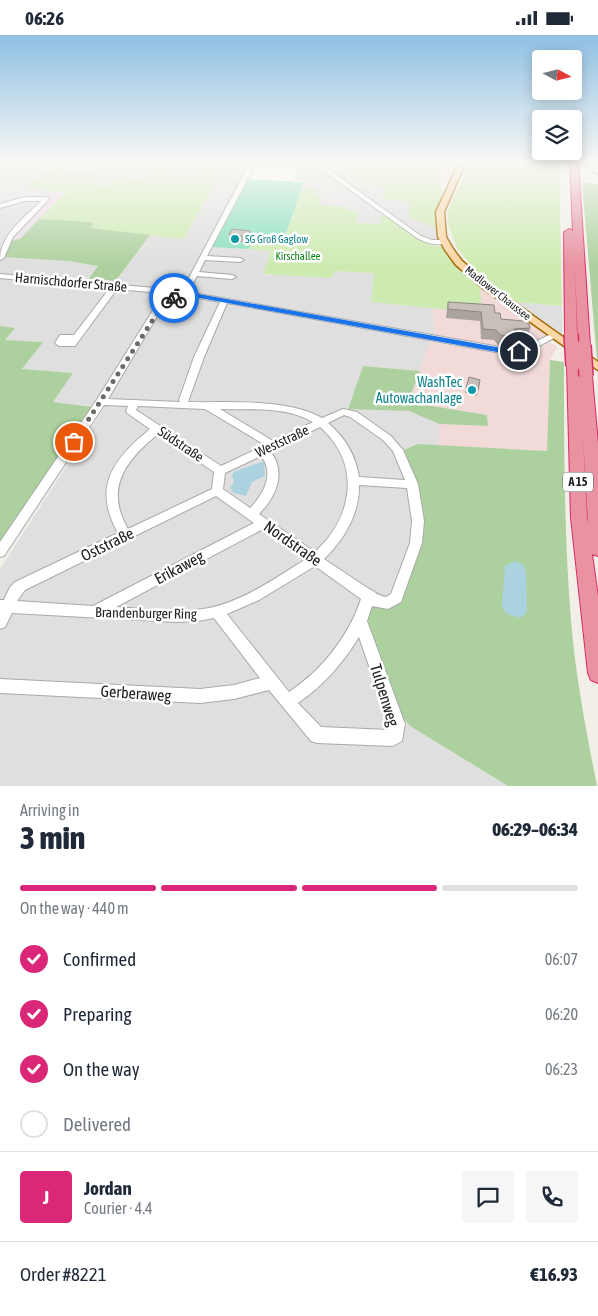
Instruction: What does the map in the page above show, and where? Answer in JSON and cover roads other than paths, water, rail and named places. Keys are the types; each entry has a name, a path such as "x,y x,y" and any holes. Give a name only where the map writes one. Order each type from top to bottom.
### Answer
{"highway":[{"name":"A 15","path":"568,196 579,518 598,673"},
{"name":"A 15","path":"576,196 584,345 592,372 598,549"}],"main road":[{"path":"444,242 440,212 447,196"},
{"name":"Madlower Chaussee","path":"444,242 469,271 554,336 592,372"}],"street":[{"path":"0,552 156,315 167,303 182,292 194,274 235,196"},
{"path":"361,196 418,237 430,242 444,242"},
{"path":"0,206 25,199 46,199 7,240 0,259"},
{"path":"0,234 13,233"},
{"path":"202,258 240,260"},
{"path":"194,274 232,277"},
{"name":"Harnischdorfer Straße","path":"0,276 182,292 511,352 529,348 554,336"},
{"path":"76,338 116,285"},
{"path":"184,400 224,301"},
{"name":"Brandenburger Ring","path":"4,607 174,616 217,612 253,598 316,559 341,529 350,508 355,481 346,451 334,435 312,415 294,409 101,401"},
{"name":"Südstraße","path":"134,403 131,411 220,471"},
{"path":"207,405 267,447 273,465 272,485 268,495 251,514"},
{"name":"Weststraße","path":"220,471 343,412 353,414 387,439 398,450 412,484"},
{"path":"125,535 115,521 111,505 113,485 125,458 138,444 157,429"},
{"path":"217,491 220,471"},
{"path":"355,481 412,484"},
{"name":"Nordstraße","path":"217,491 368,595 388,603 396,598 416,543 418,521 412,484"},
{"name":"Oststraße","path":"0,623 4,607 20,585 217,491"},
{"name":"Erikaweg","path":"95,612 264,523"},
{"path":"287,701 312,682 333,659 360,621 368,595"},
{"name":"Tulpenweg","path":"217,612 270,683 317,735 392,738 396,735 397,724 360,621"},
{"name":"Gerberaweg","path":"0,686 200,696 234,692 270,683"}],"water":[{"path":"264,462 265,476 252,482 246,496 234,493 230,488 234,482 233,472"},
{"path":"515,561 522,564 526,571 527,612 520,618 507,614 502,607 505,566"}],"place":[{"name":"SG Groß Gaglow","path":"235,239"},
{"name":"WashTec Autowachanlage","path":"472,390"}],"park label":[{"name":"Kirschallee","path":"298,256"}]}
